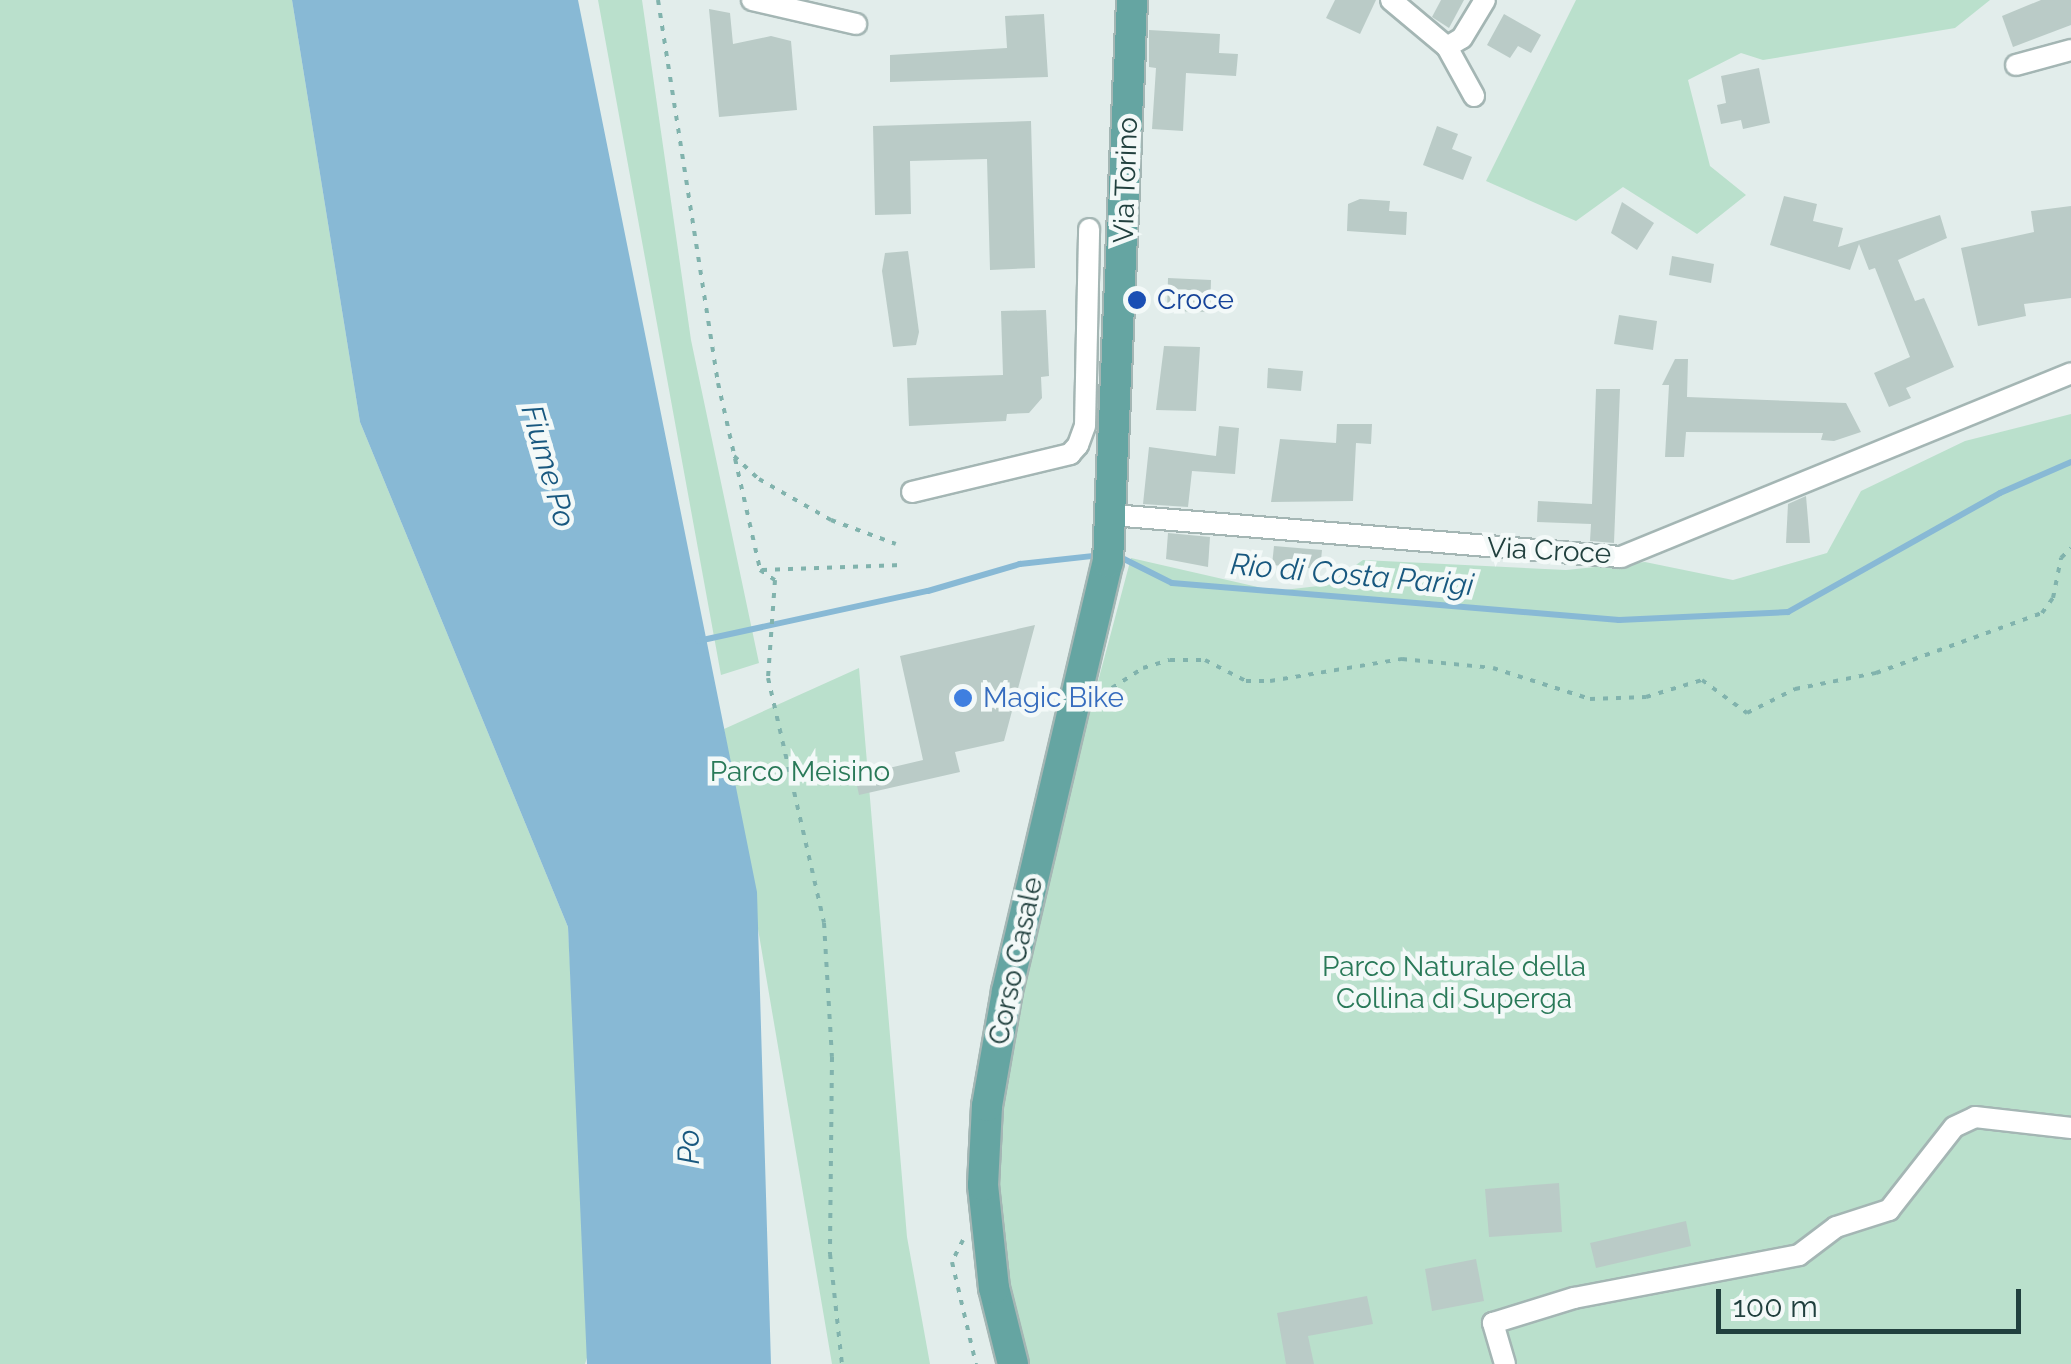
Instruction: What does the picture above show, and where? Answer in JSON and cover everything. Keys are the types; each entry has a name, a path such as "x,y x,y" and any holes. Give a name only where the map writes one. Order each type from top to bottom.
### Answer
{"main road":[{"name":"Via Torino","path":"1110,539 1132,0"},
{"name":"Corso Casale","path":"1013,1364 987,1226 986,1106 1039,854 1080,700 1110,539"}],"street":[{"path":"752,0 856,24"},
{"path":"1391,0 1447,47 1474,96"},
{"path":"1447,47 1462,38 1484,0"},
{"path":"2016,64 2071,50"},
{"path":"912,492 1023,470 1070,454 1078,445 1089,229"},
{"path":"1088,306 1120,306"},
{"name":"Via Croce","path":"1110,539 1621,557 2071,372"},
{"path":"1505,1364 1493,1323 1574,1298 1799,1255 1836,1227 1889,1210 1954,1127 1975,1117 2071,1128"}],"path":[{"path":"658,0 734,456 760,570 776,580 766,658 824,924 832,1057 830,1254 842,1364"},
{"path":"734,456 759,479 831,520 896,544"},
{"path":"1080,700 1170,660 1206,660 1246,681 1270,681 1402,659 1493,668 1590,699 1646,696 1702,680 1747,713 1795,689 1876,673 2042,613 2053,598 2061,558 2071,548"},
{"path":"760,570 902,565"},
{"path":"976,1364 952,1262 960,1241 987,1226"}],"green space":[{"path":"0,0 292,0 360,422 568,927 591,1345 585,1364 0,1364"},
{"path":"598,0 642,0 691,340 759,663 721,675"},
{"path":"1576,0 1990,0 1955,28 1763,60 1741,53 1688,80 1710,166 1746,195 1697,234 1623,187 1576,221 1486,181"},
{"name":"Parco Naturale della Collina di Superga","path":"2071,414 2071,1364 1024,1364 1003,1289 993,1185 998,1099 1042,891 1131,558 1275,591 1327,585 1363,560 1566,570 1645,562 1733,580 1827,553 1861,491 1965,441"},
{"name":"Parco Meisino","path":"859,668 907,1237 930,1364 832,1364 724,729"}],"water":[{"path":"292,0 578,0 757,892 771,1364 587,1364 568,927 360,422"}],"building":[{"path":"1335,0 1376,0 1360,34 1326,18"},
{"path":"1441,0 1464,0 1449,28 1432,17"},
{"path":"2041,0 2071,0 2071,25 2013,47 2002,16"},
{"path":"709,9 730,13 733,44 771,36 791,41 797,110 719,117"},
{"path":"1044,14 1048,77 890,82 890,55 1007,48 1005,16"},
{"path":"1504,14 1541,35 1531,53 1518,46 1510,58 1487,45"},
{"path":"1149,30 1220,34 1219,53 1238,54 1236,76 1186,73 1183,131 1152,129 1156,68 1149,67"},
{"path":"1759,68 1770,123 1743,129 1741,120 1721,124 1717,105 1726,103 1721,76"},
{"path":"1031,121 1035,268 990,270 987,159 910,161 911,214 875,215 873,126"},
{"path":"1437,126 1458,134 1452,149 1472,157 1463,180 1423,165"},
{"path":"1784,196 1817,204 1813,221 1843,228 1838,247 1940,215 1947,238 1898,260 1915,301 1924,298 1954,367 1906,388 1911,398 1889,407 1874,373 1910,357 1875,268 1869,270 1859,244 1850,270 1770,245"},
{"path":"1360,199 1390,201 1389,211 1407,212 1406,235 1347,231 1348,204"},
{"path":"1622,202 1654,223 1637,250 1611,233"},
{"path":"2071,206 2071,298 2024,304 2026,316 1978,326 1961,248 2034,232 2031,211"},
{"path":"908,251 919,332 916,345 893,347 882,271 885,253"},
{"path":"1672,256 1714,264 1711,283 1669,275"},
{"path":"1168,278 1211,280 1210,312 1167,311"},
{"path":"1046,310 1049,376 1041,377 1042,398 1029,413 1007,414 1006,421 909,426 907,378 1003,375 1001,311"},
{"path":"1619,315 1657,321 1653,350 1614,344"},
{"path":"1164,346 1200,347 1196,411 1156,410"},
{"path":"1675,359 1688,359 1687,397 1846,403 1861,432 1834,441 1821,440 1823,433 1686,432 1684,457 1665,457 1669,385 1662,385"},
{"path":"1268,368 1303,371 1301,391 1267,388"},
{"path":"1596,389 1620,389 1614,543 1590,541 1591,524 1537,522 1538,501 1592,504"},
{"path":"1337,424 1372,424 1371,444 1356,443 1353,501 1271,502 1280,439 1336,443"},
{"path":"1219,426 1239,428 1235,474 1192,471 1188,507 1143,504 1149,447 1216,456"},
{"path":"1806,496 1810,543 1786,543 1788,504"},
{"path":"1168,533 1210,537 1208,567 1166,559"},
{"path":"1274,546 1322,550 1320,569 1272,565"},
{"name":"Magic Bike","path":"1035,625 1004,741 955,752 960,772 859,795 855,776 923,760 900,656"},
{"path":"1559,1183 1562,1232 1489,1237 1485,1189"},
{"path":"1686,1221 1691,1246 1596,1268 1590,1243"},
{"path":"1476,1259 1484,1301 1432,1311 1425,1269"},
{"path":"1367,1296 1373,1324 1308,1336 1314,1364 1286,1364 1277,1313"}],"waterway":[{"name":"Rio di Costa Parigi","path":"1118,556 1172,583 1619,620 1788,612 2000,493 2071,462"},
{"name":"Rio di Costa Parigi","path":"698,641 928,591 1020,564 1101,555"}],"place":[{"name":"Croce","path":"1137,300"},
{"name":"Magic Bike","path":"963,698"}],"water label":[{"name":"Fiume Po","path":"548,466"},
{"name":"Po","path":"689,1147"}]}
